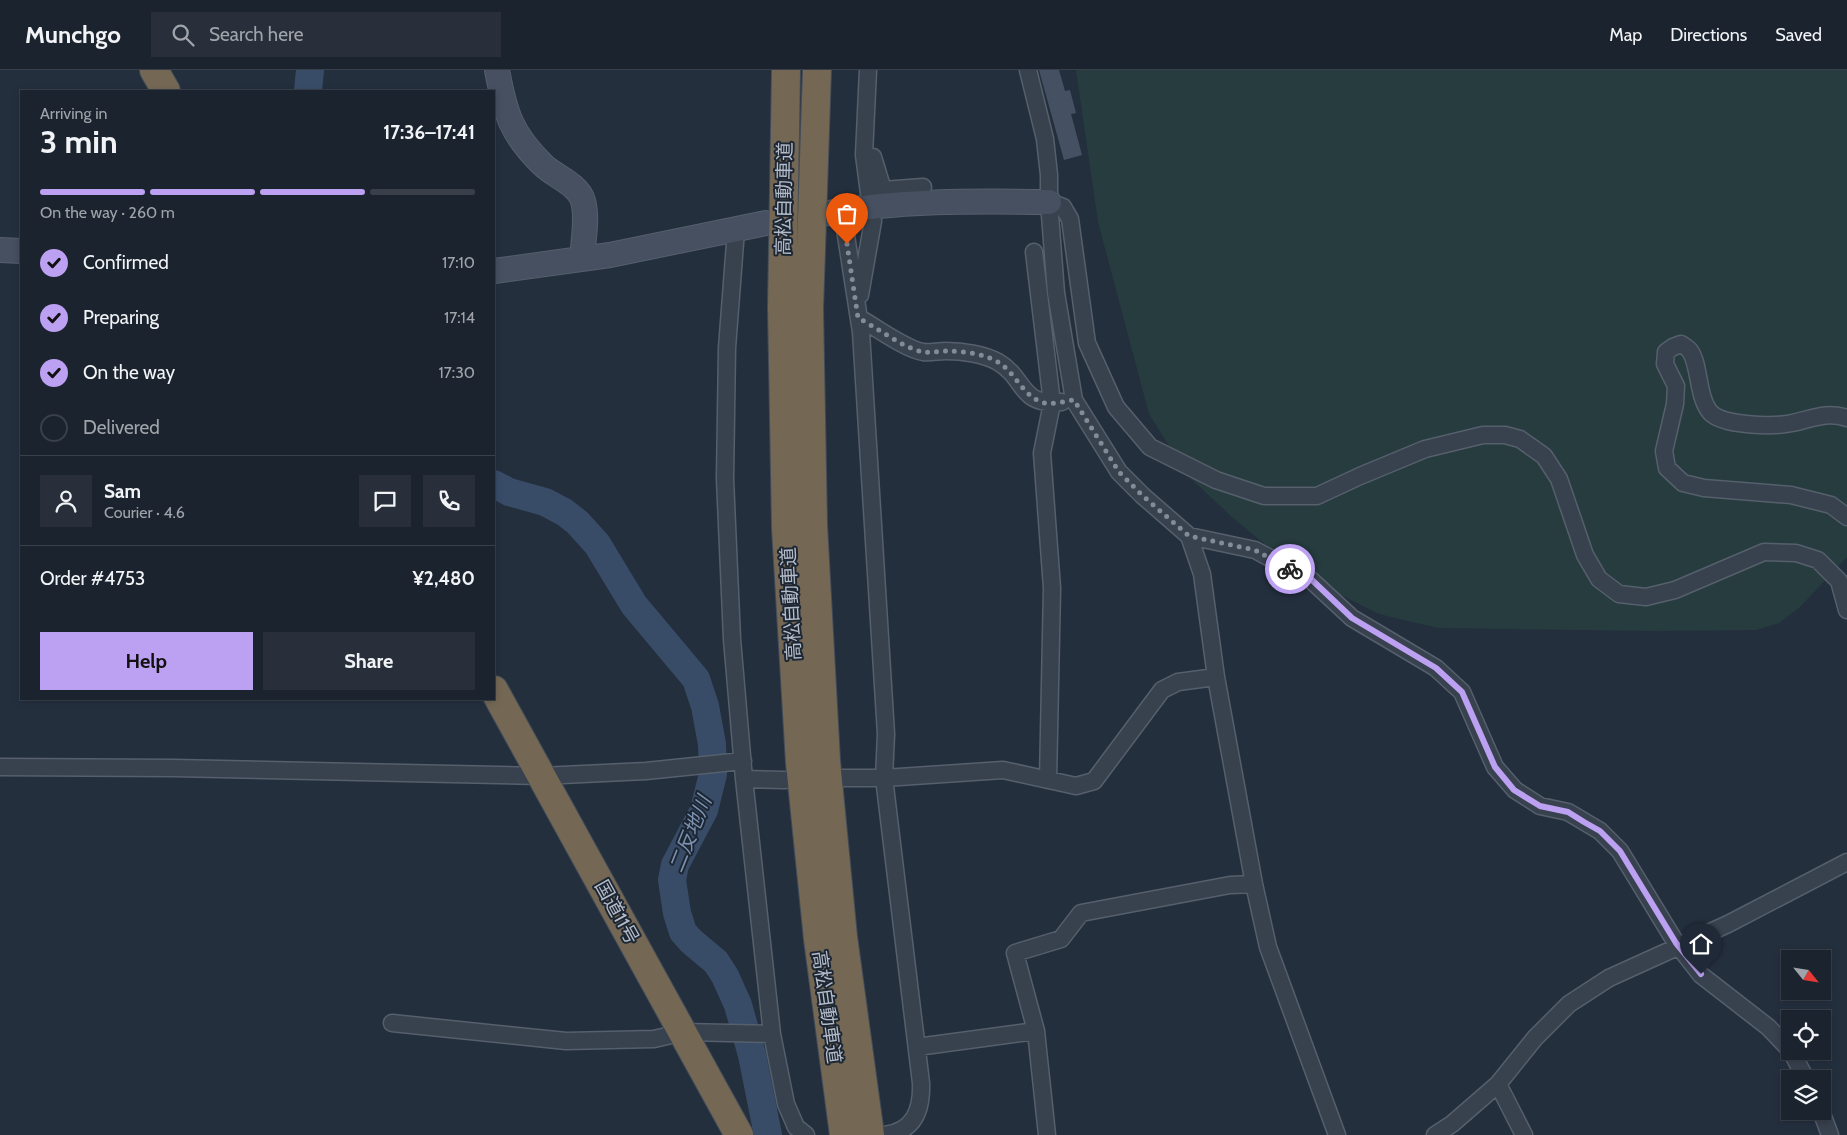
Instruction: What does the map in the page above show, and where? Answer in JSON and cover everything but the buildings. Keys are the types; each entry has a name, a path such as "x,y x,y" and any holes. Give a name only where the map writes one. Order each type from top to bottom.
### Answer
{"highway":[{"path":"154,70 165,90"},
{"name":"高松自動車道","path":"786,70 782,307 786,528 800,762 818,939 872,1133"},
{"name":"高松自動車道","path":"817,70 809,309 812,525 826,760 843,937 872,1133"},
{"name":"国道11号","path":"495,692 739,1135"}],"street":[{"path":"497,70 502,98 512,128 544,166 574,188 583,200 582,259"},
{"path":"868,70 864,155 869,193"},
{"path":"1028,70 1045,140 1056,293 1074,400 1119,472 1143,496 1189,536 1255,550 1312,580 1352,618 1436,668 1462,692 1495,767 1514,790 1540,806 1568,812 1600,831 1620,851 1678,947 1701,974 1768,1027 1781,1041"},
{"path":"865,144 870,150 883,190 923,187"},
{"path":"872,1133 908,1127 914,1119 920,1104 921,1083 884,778 886,725 858,314 833,212 879,205 940,203 1049,202 1063,207 1070,219 1087,342 1116,407 1150,447 1216,480 1264,496 1317,496 1425,449 1483,435 1505,435 1520,439 1544,456 1560,479 1585,555 1599,579 1619,594 1646,597 1675,590 1764,552 1796,553 1818,560 1839,581 1847,610"},
{"path":"858,314 872,221"},
{"path":"495,271 582,259 766,223"},
{"path":"736,230 727,348 725,479 732,639 744,779 772,1034 786,1104 796,1127 806,1135"},
{"path":"0,250 20,251"},
{"path":"1034,252 1052,403 1042,453 1052,588 1048,780"},
{"path":"858,314 913,349 924,352 966,353 997,361 1036,400 1052,403 1074,400"},
{"path":"1847,418 1837,414 1821,415 1790,424 1732,422 1711,413 1702,397 1690,351 1681,344 1666,352 1665,364 1676,386 1675,404 1664,451 1667,468 1683,483 1704,488 1791,495 1831,505 1847,517"},
{"path":"1189,536 1202,574 1216,677 1254,884 1268,947 1337,1135"},
{"path":"841,778 884,778 1003,770 1076,786 1094,781 1162,690 1178,682 1216,677"},
{"path":"0,767 184,768 541,776 646,771 743,761"},
{"path":"744,779 785,780"},
{"path":"1435,1135 1452,1124 1498,1084 1535,1038 1569,1004 1609,978 1728,924 1847,862"},
{"path":"1047,1135 1036,1031 1014,954 1061,939 1081,913 1230,885 1254,884"},
{"path":"392,1023 566,1041 654,1039 684,1032 772,1034"},
{"path":"917,1047 1036,1031"},
{"path":"1498,1084 1524,1135"},
{"path":"1824,1120 1830,1135"}],"green space":[{"path":"1076,70 1847,70 1847,557 1800,607 1779,623 1756,630 1655,631 1438,628 1379,614 1331,590 1261,541 1188,476 1149,414 1098,222"}],"waterway":[{"name":"二反地川","path":"308,90 310,70"},
{"name":"二反地川","path":"495,485 509,492 545,502 564,512 577,522 597,544 634,605 696,679 705,706 712,744 713,774 704,810 675,865 672,880 677,913 683,932 716,962 725,976 738,1005 752,1055 768,1135"}],"way so far":[{"path":"847,244 858,318 913,349 924,352 966,353 997,361 1036,400 1045,403 1074,400 1119,472 1143,496 1189,536 1255,550 1290,569"}],"route":[{"path":"1290,569 1312,580 1352,618 1436,668 1462,692 1495,767 1514,790 1540,806 1568,812 1600,831 1620,851 1676,943 1701,974"}]}
